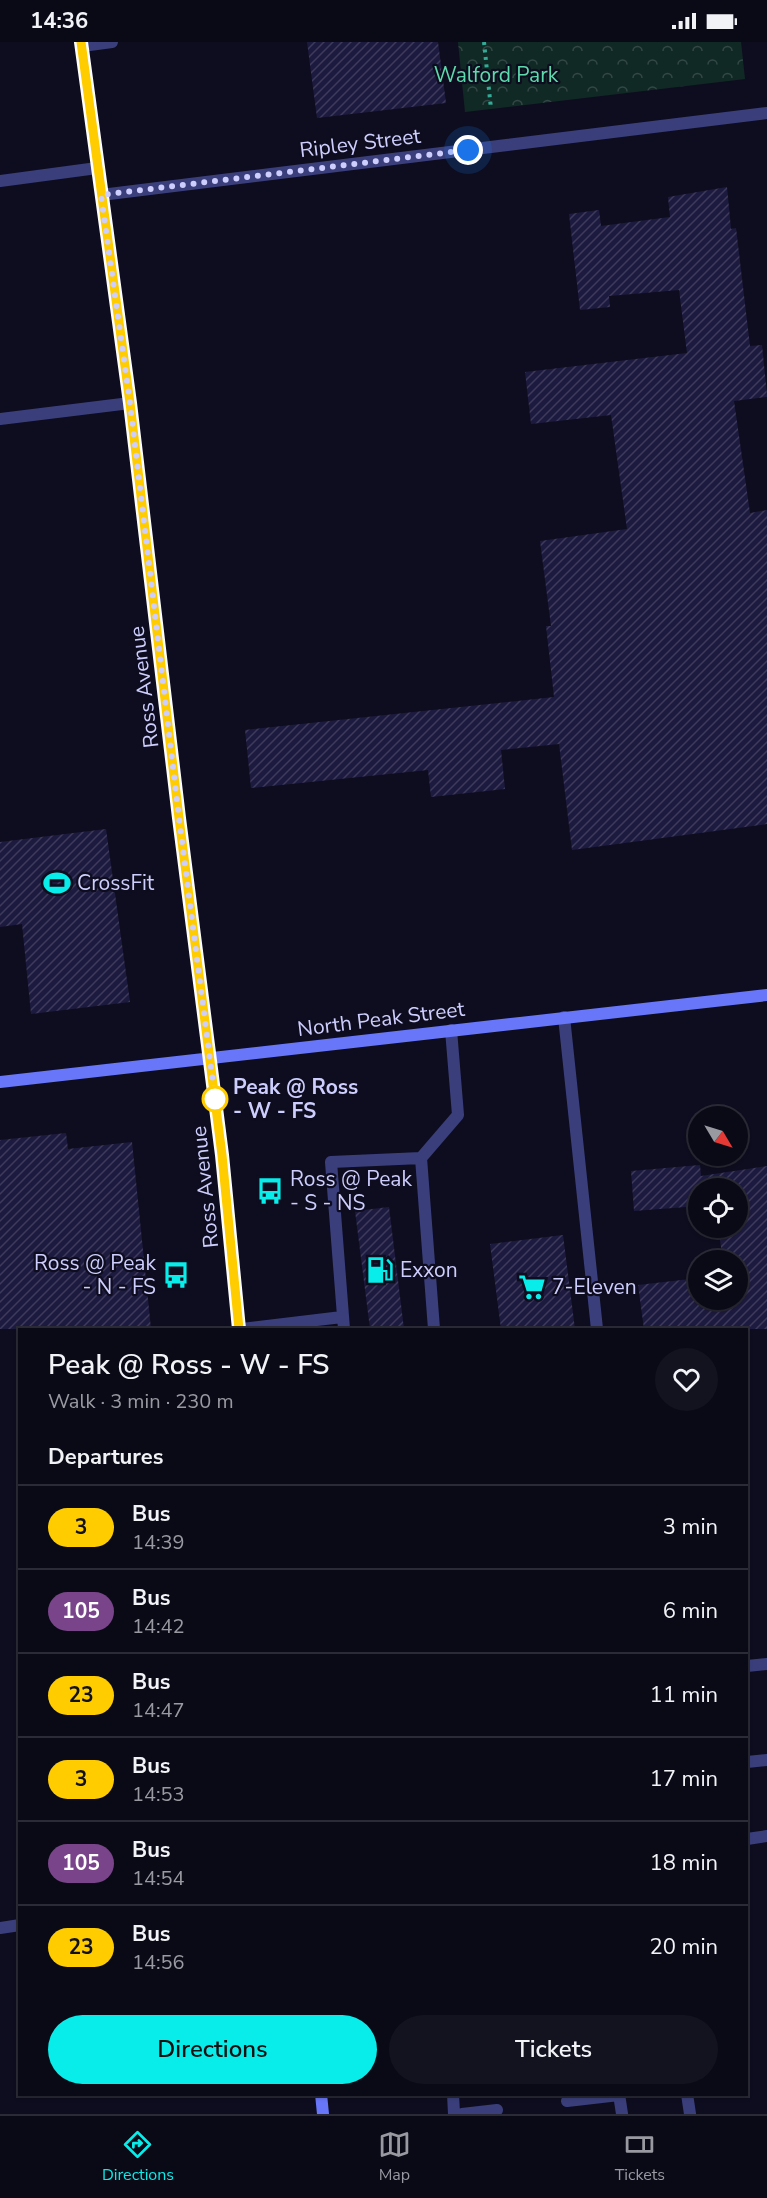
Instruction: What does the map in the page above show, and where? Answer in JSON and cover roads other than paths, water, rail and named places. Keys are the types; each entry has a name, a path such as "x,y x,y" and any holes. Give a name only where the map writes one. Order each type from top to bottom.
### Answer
{"main road":[{"name":"Ross Avenue","path":"82,44 130,403 222,1155 241,1328"},
{"name":"North Peak Street","path":"0,1082 210,1060 451,1030 767,995"},
{"path":"321,2096 323,2114"}],"street":[{"path":"82,44 112,42"},
{"name":"Ripley Street","path":"101,195 767,112"},
{"path":"0,181 98,168"},
{"path":"0,419 130,403"},
{"path":"564,1017 597,1328"},
{"path":"434,1328 421,1158 458,1115 451,1030"},
{"path":"258,1328 343,1323 331,1162 421,1158"},
{"path":"748,1666 767,1664"},
{"path":"748,1762 767,1760"},
{"path":"748,1839 767,1836"},
{"path":"0,1928 18,1926"},
{"path":"453,2096 454,2114"},
{"path":"567,2101 604,2096"},
{"path":"619,2096 621,2114"},
{"path":"687,2096 690,2114"},
{"path":"462,2114 497,2110"}],"place":[{"name":"CrossFit","path":"57,883"},
{"name":"Peak @ Ross - W - FS","path":"215,1099"},
{"name":"Ross @ Peak - S - NS","path":"270,1191"},
{"name":"Exxon","path":"380,1270"},
{"name":"Ross @ Peak - N - FS","path":"176,1275"},
{"name":"7-Eleven","path":"532,1287"}],"park label":[{"name":"Walford Park","path":"496,75"}]}
